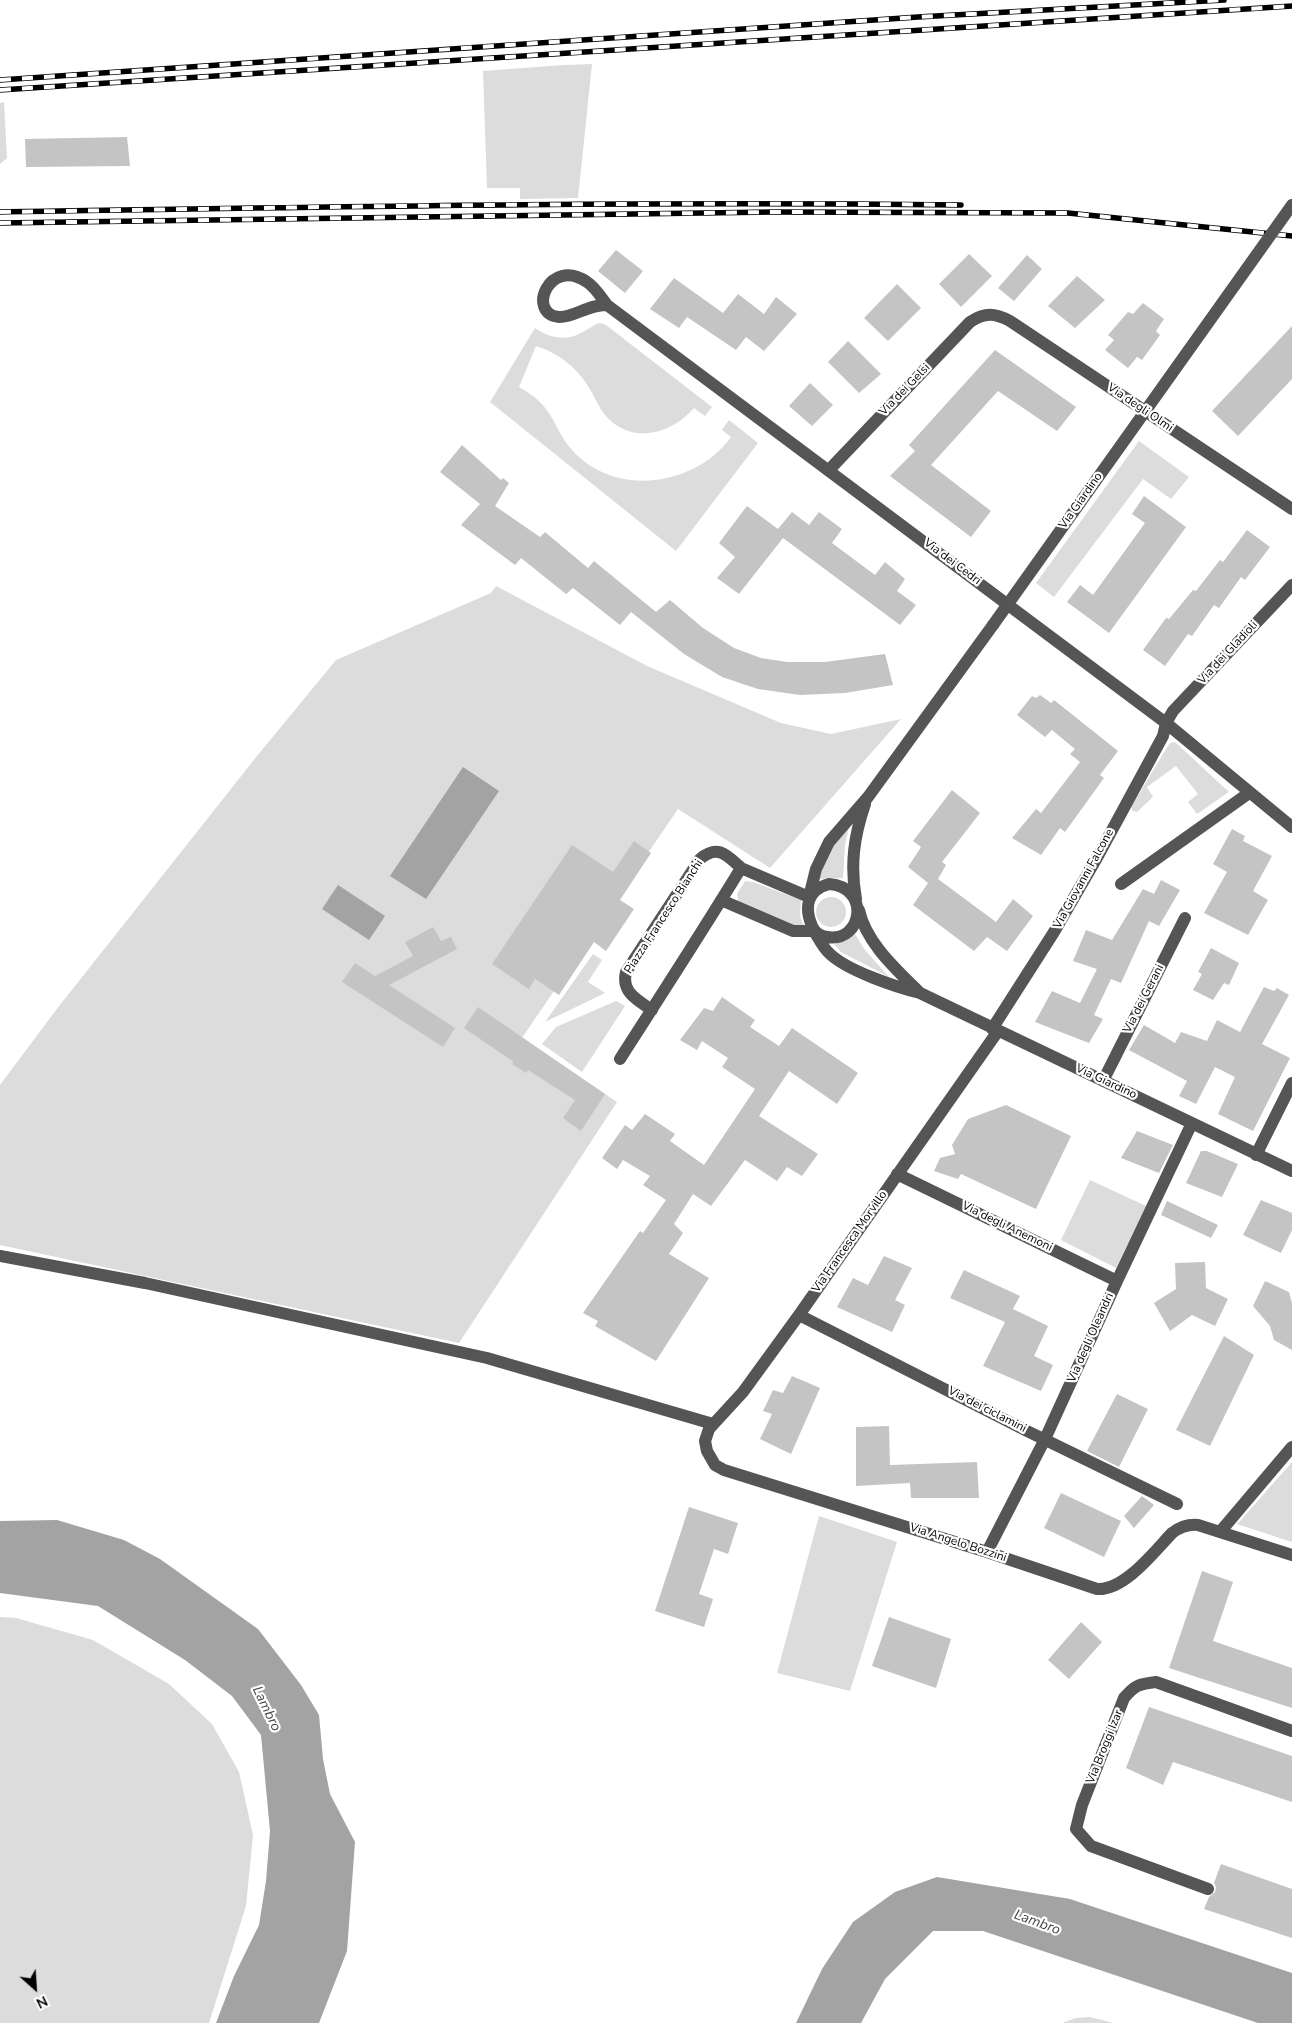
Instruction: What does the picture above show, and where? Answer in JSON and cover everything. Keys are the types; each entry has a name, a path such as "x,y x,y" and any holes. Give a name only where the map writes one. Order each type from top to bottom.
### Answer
{"street":[{"name":"Via Giardino","path":"1292,205 868,797 841,827 824,850 816,869 809,897 808,914 814,931 826,950 837,960 878,980 920,993 1292,1171"},
{"name":"Via dei Cedri","path":"607,305 593,305 567,316 559,317 551,314 545,307 543,298 544,288 552,280 564,276 576,276 587,282 607,305 1166,723 1292,827"},
{"name":"Via dei Gelsi","path":"829,470 970,322 985,314"},
{"name":"Via degli Olmi","path":"985,314 994,314 1010,321 1292,509"},
{"name":"Via dei Gladioli","path":"1166,723 1173,711 1292,585"},
{"name":"Via Giovanni Falcone","path":"995,1030 1098,856 1163,736 1166,723"},
{"path":"1121,884 1249,793"},
{"name":"Via Giardino","path":"868,797 857,829 852,856 853,881 860,917 874,942 920,993"},
{"name":"Piazza Francesco Bianchi","path":"652,1010 634,998 626,989 624,978 628,967 700,859 710,852 721,852 741,868 809,897"},
{"path":"620,1059 741,868"},
{"path":"809,897 821,886 838,885 845,888 857,903"},
{"path":"721,900 793,931 814,931"},
{"name":"Via Giardino","path":"814,931 822,936 830,937 846,933 856,920 857,903"},
{"name":"Via dei Gerani","path":"1103,1081 1185,918"},
{"name":"Via Francesca Morvillo","path":"712,1424 743,1392 799,1315 995,1030"},
{"path":"1256,1154 1292,1083"},
{"name":"Via degli Oleandri","path":"987,1552 1045,1439 1192,1123"},
{"name":"Via degli Anemoni","path":"897,1174 1117,1281"},
{"path":"0,1256 145,1282 487,1358 712,1424"},
{"name":"Via dei ciclamini","path":"799,1315 1177,1504"},
{"name":"Via Angelo Bozzini","path":"712,1424 705,1437 707,1452 715,1465 724,1470 1101,1589 1116,1585 1126,1578 1176,1530 1185,1526 1198,1525 1220,1532"},
{"path":"1292,1447 1220,1532 1292,1555"},
{"name":"Via Broggi Izar","path":"1208,1889 1090,1846 1076,1829 1082,1805 1124,1698 1134,1687 1143,1683 1156,1682 1292,1731"}],"shaded area":[{"path":"592,64 578,198 520,199 520,188 487,188 483,71"},
{"path":"4,102 7,158 0,164 0,103"},
{"path":"600,323 606,325 712,407 705,416 694,408 677,423 656,432 633,432 622,429 605,415 586,383 568,363 553,353 536,346 519,387 534,396 543,405 569,446 591,466 611,476 633,480 655,480 677,475 698,466 716,454 731,437 722,430 729,420 758,443 676,551 490,402 535,328 546,334 564,338 577,335"},
{"path":"1139,441 1189,477 1171,499 1143,479 1054,597 1036,583"},
{"path":"496,586 647,666 781,723 831,734 901,719 770,868 678,809 522,1038 617,1102 459,1343 0,1245 0,1085 56,1010 257,756 336,660 491,593"},
{"path":"1175,742 1229,792 1197,814 1188,802 1198,794 1176,766 1147,787 1153,797 1137,812 1133,811 1131,807 1166,749 1170,743"},
{"path":"850,823 845,845 843,878 817,879 822,860"},
{"path":"745,881 753,882 801,900 800,916 804,926 796,926 738,901 737,894"},
{"path":"831,897 841,902 846,912 841,922 831,927 821,922 816,912 821,902"},
{"path":"855,934 865,950 889,977 841,952 834,944 845,941"},
{"path":"593,954 602,960 588,982 605,993 545,1022"},
{"path":"616,1001 625,1006 582,1072 542,1044 556,1027"},
{"path":"1090,1180 1146,1206 1116,1268 1061,1240"},
{"path":"1292,1462 1292,1542 1237,1524 1240,1521"},
{"path":"819,1516 897,1542 850,1691 777,1673"},
{"path":"0,1617 16,1618 93,1640 169,1684 212,1724 239,1772 253,1835 246,1906 209,2023 0,2023"},
{"path":"1090,2017 1114,2023 1062,2023 1076,2018"}],"water":[{"path":"463,767 499,791 426,899 390,876"},
{"path":"338,885 385,916 369,940 322,909"},
{"name":"Lambro","path":"57,1520 124,1540 160,1559 258,1629 301,1685 319,1715 323,1759 330,1794 355,1842 347,1951 319,2023 216,2023 234,1976 259,1925 266,1881 270,1831 261,1735 232,1696 185,1660 98,1606 0,1593 0,1521"},
{"name":"Lambro","path":"937,1877 1070,1899 1292,1973 1292,2023 1258,2023 983,1931 933,1931 885,1979 861,2023 796,2023 822,1969 853,1922 895,1892"}],"building":[{"path":"127,137 130,166 26,167 25,139"},
{"path":"616,250 643,271 625,293 598,271"},
{"path":"969,254 992,276 961,307 939,284"},
{"path":"1027,255 1042,269 1014,301 998,288"},
{"path":"1077,276 1105,300 1075,328 1048,306"},
{"path":"674,278 723,313 738,294 764,314 776,297 797,314 764,351 746,337 736,350 687,317 679,328 650,309"},
{"path":"897,284 921,308 888,341 864,318"},
{"path":"1143,303 1164,319 1156,331 1160,335 1142,360 1137,357 1128,368 1105,350 1114,340 1108,335 1128,312 1133,314"},
{"path":"1292,326 1292,379 1238,436 1212,411"},
{"path":"848,341 881,374 859,393 828,362"},
{"path":"995,350 1076,407 1057,431 998,391 931,465 991,511 971,537 890,476 915,451 909,445"},
{"path":"810,383 833,405 812,426 789,406"},
{"path":"462,445 501,480 503,478 509,483 495,506 540,537 545,532 588,568 594,561 656,612 670,600 703,628 734,648 761,658 787,662 825,662 885,654 893,685 845,693 800,695 758,689 722,677 684,654 631,612 620,625 573,588 566,594 521,558 515,565 461,525 480,504 440,472"},
{"path":"1144,496 1186,527 1109,633 1067,602 1080,585 1093,595 1145,523 1132,514"},
{"path":"747,506 778,529 792,512 809,525 819,512 842,529 832,543 875,575 885,562 905,579 897,591 916,605 900,625 783,538 739,594 717,578 735,557 719,543"},
{"path":"1247,530 1270,547 1245,580 1241,577 1219,608 1214,605 1192,636 1188,634 1165,666 1143,650 1166,618 1169,619 1193,590 1196,591 1220,560 1223,562"},
{"path":"1040,695 1051,703 1054,700 1118,751 1100,775 1104,778 1065,832 1060,828 1041,855 1012,838 1036,809 1041,813 1080,762 1070,754 1075,749 1052,730 1045,737 1017,715 1032,696 1036,698"},
{"path":"952,790 980,813 942,862 946,865 938,879 996,922 1013,899 1033,916 1007,951 987,937 974,951 913,905 928,883 908,867 921,847 913,841"},
{"path":"1232,829 1245,836 1243,841 1272,856 1253,891 1268,900 1248,935 1204,913 1227,872 1213,864"},
{"path":"634,841 651,853 620,900 634,909 606,951 594,942 559,995 535,979 529,989 492,964 572,845 613,872"},
{"path":"1161,880 1180,890 1159,926 1149,921 1121,983 1111,979 1094,1015 1103,1019 1089,1043 1035,1022 1052,991 1080,1003 1097,969 1073,961 1086,930 1112,940 1143,889 1154,894"},
{"path":"433,927 441,941 451,937 457,949 389,985 455,1028 443,1047 342,982 355,963 375,976 413,956 405,942"},
{"path":"1211,948 1239,963 1229,985 1224,983 1213,1000 1193,990 1202,974 1198,972"},
{"path":"1264,987 1274,991 1277,988 1289,995 1262,1044 1290,1058 1253,1131 1218,1114 1235,1077 1215,1067 1196,1104 1179,1096 1187,1081 1129,1050 1144,1025 1175,1043 1181,1032 1207,1041 1217,1020 1240,1032"},
{"path":"722,997 755,1020 750,1027 779,1046 792,1028 858,1073 837,1104 789,1071 759,1116 818,1154 802,1176 787,1167 777,1181 745,1160 711,1206 693,1194 674,1224 683,1233 669,1254 709,1278 656,1361 595,1326 598,1321 583,1313 640,1231 643,1233 666,1200 643,1185 650,1176 623,1160 617,1169 602,1158 625,1125 632,1130 645,1114 675,1134 670,1141 704,1165 755,1089 722,1067 728,1058 702,1041 697,1050 680,1040 704,1008 713,1011"},
{"path":"478,1007 605,1094 581,1131 563,1118 575,1100 528,1070 526,1073 512,1064 514,1062 464,1028"},
{"path":"1006,1105 1071,1136 1036,1209 961,1174 958,1179 934,1171 940,1158 955,1154 952,1145 968,1119"},
{"path":"1137,1131 1173,1145 1159,1173 1121,1158"},
{"path":"1201,1151 1207,1151 1238,1164 1222,1197 1186,1183"},
{"path":"1261,1200 1292,1213 1292,1230 1281,1253 1243,1235"},
{"path":"1167,1201 1218,1225 1211,1238 1161,1215"},
{"path":"884,1256 912,1268 895,1300 905,1305 892,1332 837,1307 853,1278 868,1285"},
{"path":"1205,1262 1206,1288 1228,1299 1215,1326 1192,1315 1170,1331 1154,1303 1176,1289 1175,1263"},
{"path":"964,1270 1020,1296 1013,1309 1048,1326 1034,1356 1053,1365 1041,1391 983,1366 1005,1322 950,1298"},
{"path":"1265,1281 1289,1292 1292,1303 1292,1350 1274,1340 1270,1326 1253,1306"},
{"path":"1224,1336 1254,1355 1210,1446 1176,1430"},
{"path":"792,1376 820,1388 791,1454 760,1439 772,1414 763,1411 773,1390 783,1393"},
{"path":"1117,1394 1148,1409 1119,1467 1087,1451"},
{"path":"889,1426 890,1465 977,1462 979,1498 911,1498 910,1483 856,1486 856,1427"},
{"path":"1061,1493 1121,1521 1104,1557 1044,1528"},
{"path":"1142,1496 1154,1505 1134,1528 1124,1516"},
{"path":"689,1507 738,1523 728,1554 714,1549 699,1594 713,1599 704,1627 655,1611"},
{"path":"1202,1571 1233,1582 1213,1641 1292,1668 1292,1708 1169,1668"},
{"path":"889,1617 951,1639 936,1688 872,1666"},
{"path":"1081,1622 1102,1642 1069,1679 1048,1660"},
{"path":"1149,1707 1292,1756 1292,1802 1173,1762 1163,1785 1126,1768"},
{"path":"1221,1864 1292,1889 1292,1938 1204,1909 1209,1897 1215,1892 1216,1887 1214,1883"}],"railway":[{"path":"0,80 918,17 1224,0"},
{"path":"0,90 1292,6"},
{"path":"0,212 600,204 961,205"},
{"path":"0,223 773,212 1068,213 1292,236"}]}
